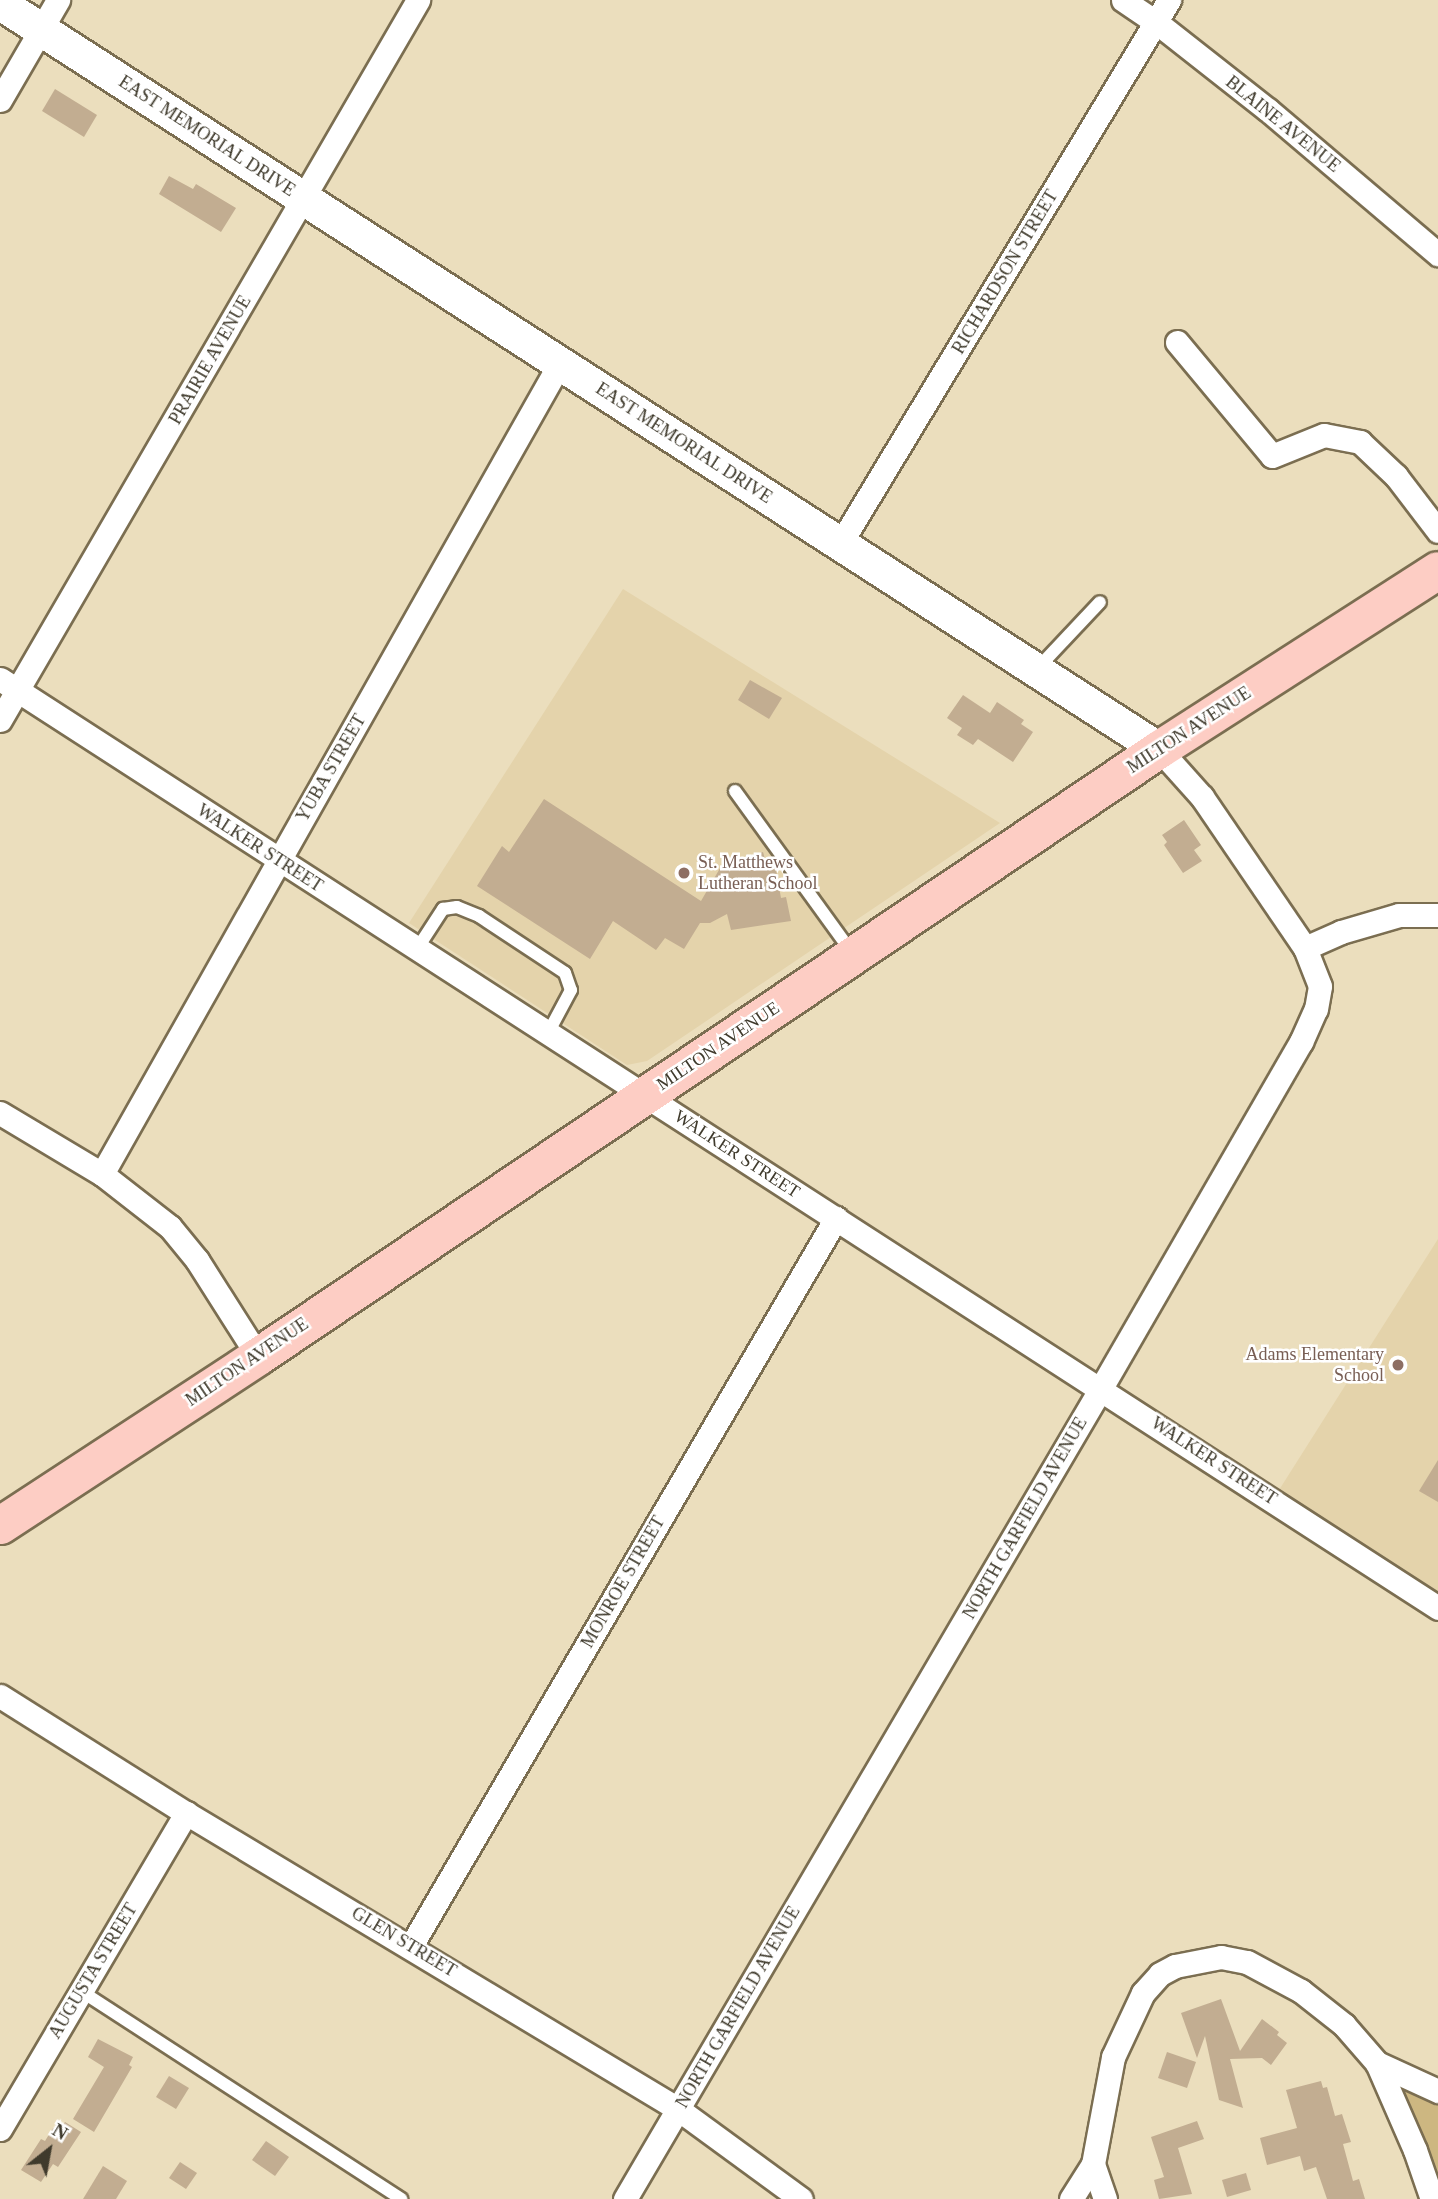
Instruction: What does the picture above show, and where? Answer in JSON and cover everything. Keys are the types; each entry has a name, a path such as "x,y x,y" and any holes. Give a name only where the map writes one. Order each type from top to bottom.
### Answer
{"main road":[{"name":"EAST MEMORIAL DRIVE","path":"0,3 1159,749"},
{"name":"MILTON AVENUE","path":"0,1525 258,1356 1159,749 1438,570"}],"street":[{"path":"0,100 58,0"},
{"name":"PRAIRIE AVENUE","path":"0,720 8,685 304,199 418,0"},
{"name":"BLAINE AVENUE","path":"1123,0 1156,22 1278,119 1438,254"},
{"name":"RICHARDSON STREET","path":"840,544 1169,0"},
{"path":"1177,342 1272,456 1324,435 1360,442 1396,476 1438,531"},
{"name":"YUBA STREET","path":"102,1174 560,363"},
{"name":"WALKER STREET","path":"8,685 1438,1608"},
{"name":"EAST MEMORIAL DRIVE","path":"1159,749 1202,797 1306,948"},
{"path":"1306,948 1341,932 1399,915 1438,915"},
{"name":"NORTH GARFIELD AVENUE","path":"625,2199 1301,1042 1316,1009 1320,986 1306,948"},
{"path":"0,1113 102,1174 170,1227 197,1260 258,1356"},
{"name":"MONROE STREET","path":"411,1946 836,1218"},
{"name":"GLEN STREET","path":"0,1696 186,1813 678,2109 800,2199"},
{"name":"AUGUSTA STREET","path":"0,2129 186,1813"},
{"path":"1071,2199 1093,2164 1108,2080 1122,2034 1148,1987 1160,1974 1175,1966 1222,1957 1265,1970 1322,2005 1377,2063 1415,2150 1432,2199"},
{"path":"1377,2063 1438,2091"},
{"path":"1093,2164 1105,2199"}],"lane":[{"path":"1035,670 1100,602"},
{"path":"735,791 853,955"},
{"path":"417,949 443,909 457,907 479,916 565,973 571,990 548,1033"},
{"path":"81,1991 401,2199"}],"shaded area":[{"name":"St. Matthews Lutheran School","path":"623,589 1000,823 647,1061 627,1065 409,923"},
{"name":"Adams Elementary School","path":"1438,1239 1438,1593 1279,1490"},
{"path":"1377,2063 1438,2091 1438,2199"}],"building":[{"path":"55,89 97,115 84,137 42,111"},
{"path":"169,176 193,189 196,184 236,208 221,232 159,194"},
{"path":"750,680 782,698 769,719 738,700"},
{"path":"963,695 990,713 997,702 1024,720 1021,724 1033,732 1013,762 978,739 973,745 957,735 962,728 947,718"},
{"path":"544,799 701,901 723,863 763,852 767,866 775,865 781,898 786,897 791,921 731,930 727,914 710,923 700,923 684,949 665,938 656,950 613,921 590,959 477,886 502,846 509,852"},
{"path":"1184,820 1201,845 1194,850 1202,861 1183,873 1164,845 1167,842 1162,835"},
{"path":"1438,1460 1438,1502 1419,1491"},
{"path":"1221,1999 1240,2051 1262,2019 1279,2032 1277,2035 1287,2043 1271,2065 1262,2058 1230,2059 1243,2108 1219,2100 1205,2036 1197,2058 1181,2013"},
{"path":"98,2039 133,2057 129,2065 132,2067 94,2132 73,2119 104,2067 88,2057"},
{"path":"1167,2052 1196,2062 1187,2088 1158,2078"},
{"path":"169,2076 189,2088 176,2109 156,2097"},
{"path":"1321,2081 1323,2088 1327,2087 1335,2116 1342,2114 1351,2142 1343,2144 1353,2181 1359,2179 1365,2199 1327,2199 1316,2167 1304,2171 1300,2156 1267,2165 1260,2138 1297,2128 1286,2090"},
{"path":"1197,2121 1204,2139 1178,2148 1192,2194 1159,2199 1154,2180 1164,2177 1151,2137"},
{"path":"65,2122 81,2132 58,2167 53,2164 41,2182 21,2170 41,2139 45,2141 53,2128 58,2132"},
{"path":"266,2141 289,2157 275,2176 252,2160"},
{"path":"180,2162 197,2173 186,2189 169,2178"},
{"path":"103,2166 127,2181 116,2199 83,2199"},
{"path":"1246,2173 1251,2190 1227,2197 1222,2180"}],"place":[{"name":"St. Matthews Lutheran School","path":"684,873"},
{"name":"Adams Elementary School","path":"1398,1365"}]}
